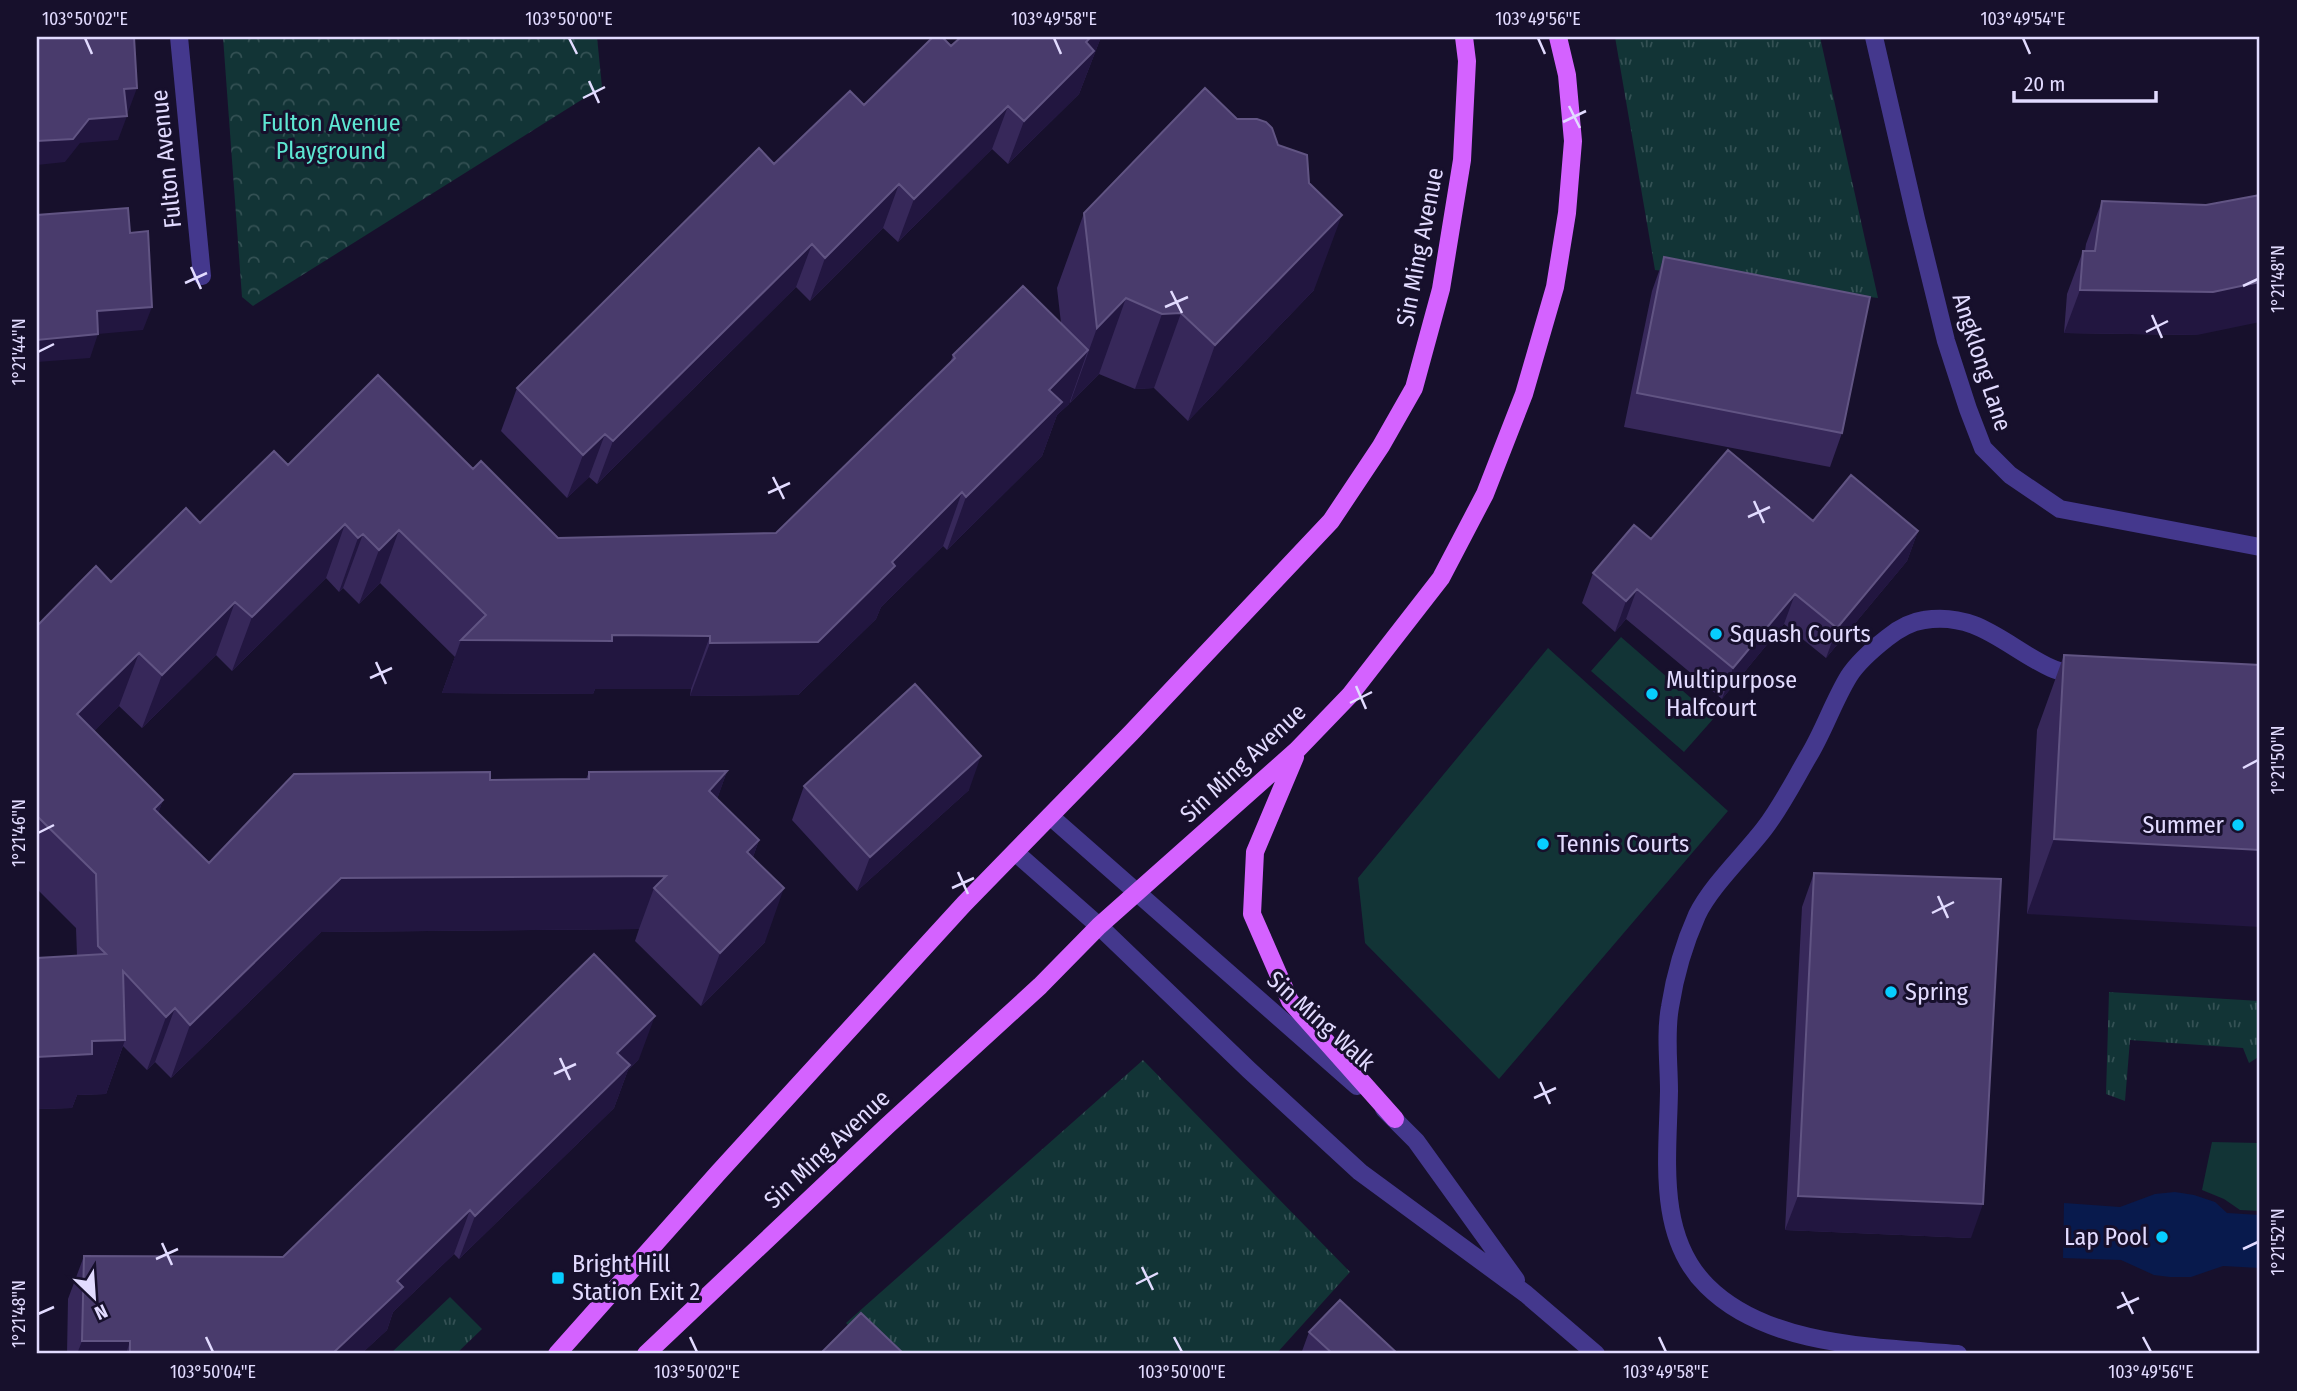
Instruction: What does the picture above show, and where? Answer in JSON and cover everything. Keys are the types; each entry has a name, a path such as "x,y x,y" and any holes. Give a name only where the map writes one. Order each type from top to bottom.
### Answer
{"main road":[{"name":"Sin Ming Avenue","path":"557,1354 964,904 1131,733 1331,521 1381,446 1414,388 1441,289 1462,160 1467,61 1464,37"},
{"name":"Sin Ming Avenue","path":"646,1354 887,1126 1040,986 1099,926 1297,750 1350,695 1441,578 1485,494 1524,394 1555,287 1567,213 1573,141 1567,75 1558,37"},
{"path":"1297,750 1255,852 1252,914 1290,1001 1395,1119"}],"street":[{"name":"Fulton Avenue","path":"179,37 202,276"},
{"name":"Angklong Lane","path":"1874,37 1946,341 1983,448 2010,475 2060,509 2260,547"},
{"path":"1958,1354 1875,1347 1788,1332 1726,1303 1698,1277 1688,1265 1681,1249 1668,1196 1669,1009 1680,960 1699,912 1765,827 1817,742 1850,675 1873,649 1900,628 1923,620 1951,618 1990,631 2050,667 2092,680"},
{"name":"Sin Ming Walk","path":"1049,816 1138,891 1395,1119 1416,1141 1526,1293"},
{"name":"Sin Ming Walk","path":"1015,852 1099,926 1248,1070 1360,1172 1526,1293 1596,1354"}],"green space":[{"name":"Fulton Avenue Playground","path":"223,37 597,37 602,87 253,306 242,297"},
{"path":"1615,37 1820,37 1878,298 1655,270"},
{"name":"Multipurpose Halfcourt","path":"1621,637 1714,718 1684,752 1591,671"},
{"name":"Tennis Courts","path":"1548,648 1728,811 1499,1079 1365,943 1358,878"},
{"path":"2109,992 2260,1001 2260,1056 2249,1063 2243,1048 2130,1040 2125,1101 2106,1094"},
{"path":"1143,1060 1350,1272 1276,1354 875,1354 846,1323"},
{"path":"2212,1142 2260,1143 2260,1211 2240,1210 2224,1199 2202,1190"},
{"path":"450,1297 482,1329 456,1354 390,1354"}],"water":[{"name":"Lap Pool","path":"2175,1192 2215,1202 2227,1213 2260,1215 2260,1268 2223,1266 2191,1277 2170,1277 2154,1275 2121,1260 2063,1258 2064,1203 2120,1207 2155,1194"}],"building":[{"path":"37,37 134,37 137,88 124,89 127,116 89,119 73,139 37,141"},
{"path":"933,37 942,37 951,46 961,37 1091,37 1086,42 1094,51 1024,121 1008,106 914,199 899,184 825,258 812,244 613,441 605,434 583,455 517,388 759,148 774,164 850,91 864,105"},
{"path":"1205,88 1237,119 1266,122 1272,128 1278,145 1307,155 1309,183 1342,215 1215,345 1181,313 1162,314 1126,298 1097,328 1084,213"},
{"path":"2260,195 2260,282 2213,292 2080,290 2083,251 2095,251 2102,201 2206,205"},
{"path":"128,208 130,233 148,231 152,307 97,311 98,334 37,340 37,215"},
{"path":"1664,257 1870,297 1842,433 1637,393"},
{"path":"1023,286 1088,350 1049,390 1062,402 966,497 962,492 892,562 895,566 818,642 710,643 710,636 612,635 612,641 461,640 486,615 399,530 379,550 363,534 358,538 345,524 252,617 235,602 162,675 139,653 77,714 163,800 154,809 209,863 294,774 490,772 490,780 589,779 589,772 727,771 709,791 759,840 747,852 784,888 720,953 654,888 666,876 341,878 190,1025 175,1008 166,1017 123,971 125,1040 92,1041 92,1054 37,1057 37,958 106,954 98,946 96,874 37,816 37,626 96,566 111,582 186,508 200,523 274,451 288,465 378,375 473,469 481,461 558,538 776,533 955,358 953,355"},
{"path":"1728,450 1813,521 1851,475 1918,531 1837,628 1795,594 1733,668 1637,589 1626,601 1593,573 1634,525 1651,539"},
{"path":"2064,655 2260,665 2260,850 2054,839"},
{"path":"915,684 981,756 870,857 804,786"},
{"path":"1814,873 2001,879 1983,1204 1798,1196"},
{"path":"594,954 655,1016 617,1053 630,1065 475,1216 470,1210 397,1281 403,1287 332,1354 130,1354 130,1341 82,1341 84,1256 283,1257"},
{"path":"1340,1300 1398,1354 1333,1354 1309,1332"},
{"path":"861,1313 904,1354 820,1354"}],"place":[{"name":"Squash Courts","path":"1716,634"},
{"name":"Multipurpose Halfcourt","path":"1652,694"},
{"name":"Summer","path":"2238,825"},
{"name":"Tennis Courts","path":"1543,844"},
{"name":"Spring","path":"1891,992"},
{"name":"Lap Pool","path":"2162,1237"},
{"name":"Bright Hill Station Exit 2","path":"558,1278"}]}
